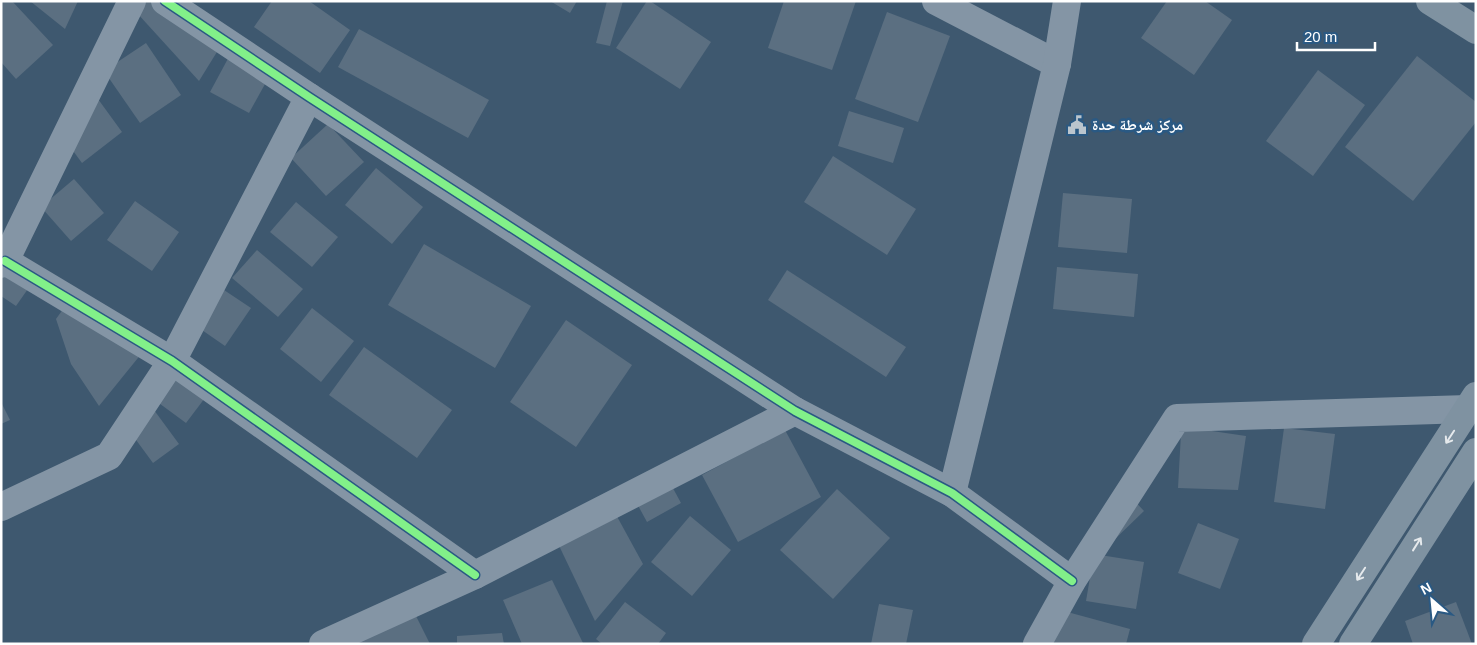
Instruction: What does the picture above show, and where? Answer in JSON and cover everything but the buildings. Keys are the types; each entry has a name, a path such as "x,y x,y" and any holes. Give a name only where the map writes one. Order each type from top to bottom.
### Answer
{"street":[{"path":"132,1 3,262 172,362 475,576"},
{"path":"165,1 309,97 795,411 952,493 1072,581"},
{"path":"936,1 1057,64"},
{"path":"952,493 1057,64 1067,1"},
{"path":"1430,1 1476,30"},
{"path":"1,507 109,456 172,362 309,97"},
{"path":"1037,644 1072,581 1177,418 1472,403"},
{"path":"1316,644 1472,403"},
{"path":"323,644 475,576 795,411"},
{"path":"1353,644 1476,452"}],"cycle path":[{"path":"165,1 309,97 795,411 952,493 1072,581"},
{"path":"5,261 172,361 475,575"}],"place":[{"name":"مركز شرطة حدة","path":"1077,125"}]}
